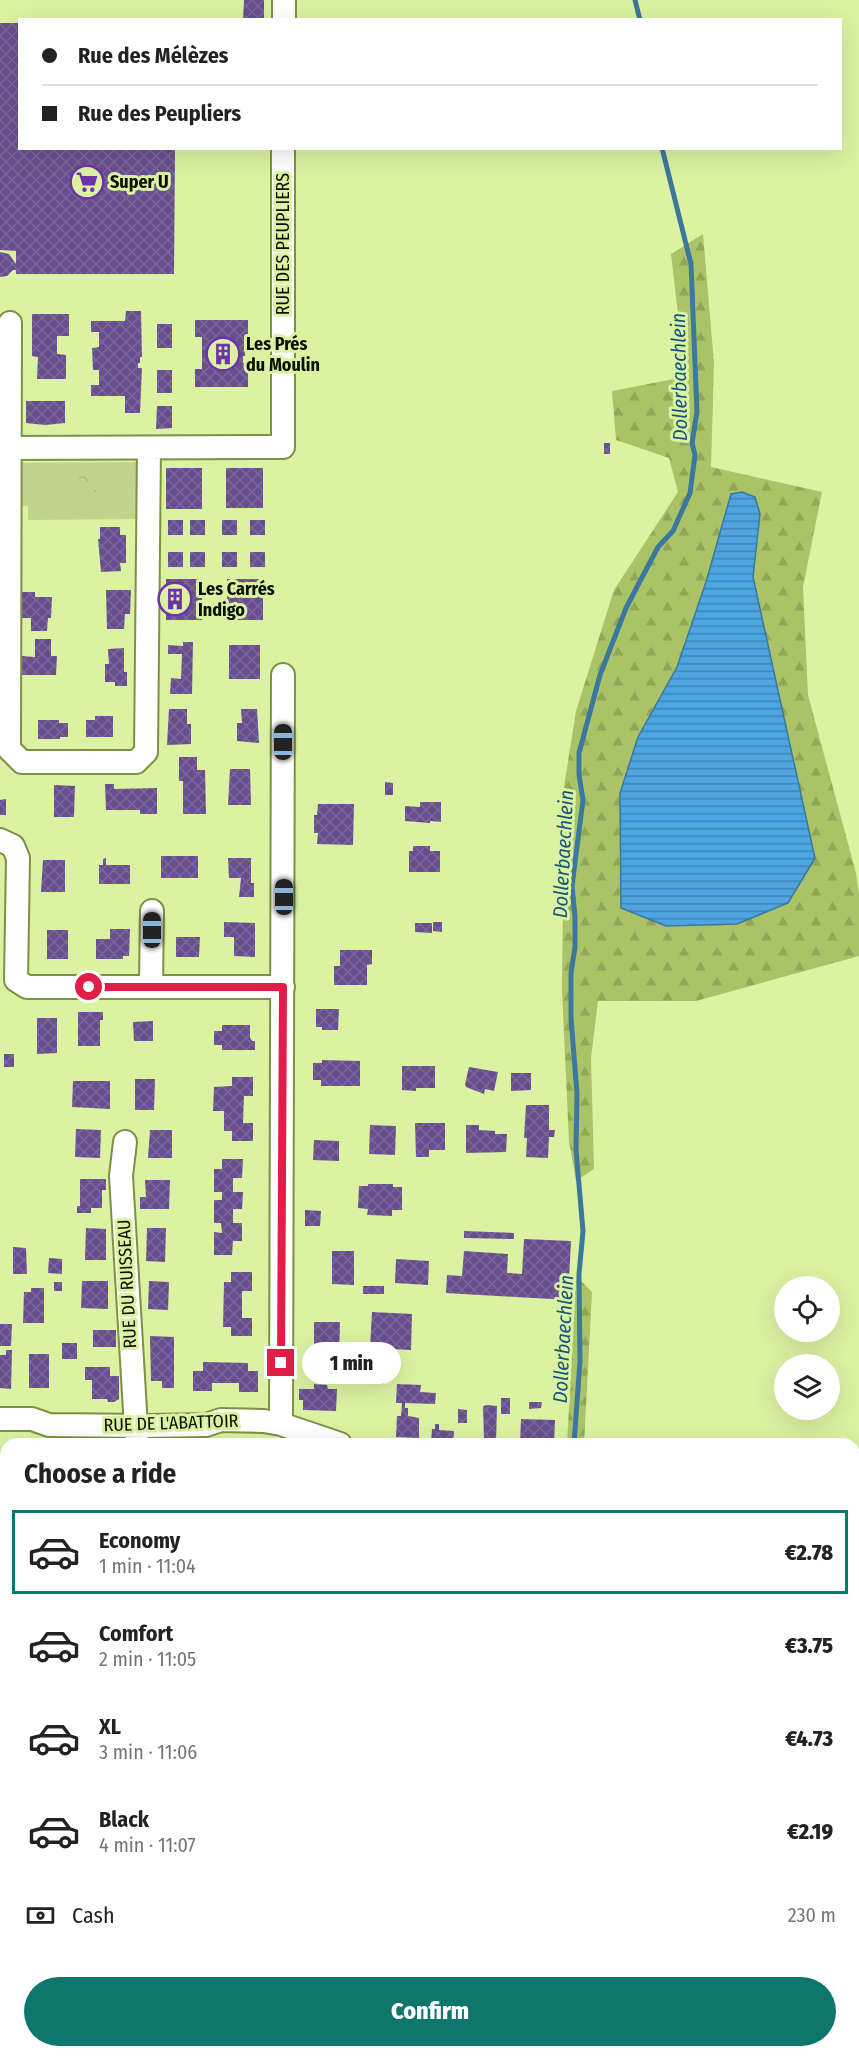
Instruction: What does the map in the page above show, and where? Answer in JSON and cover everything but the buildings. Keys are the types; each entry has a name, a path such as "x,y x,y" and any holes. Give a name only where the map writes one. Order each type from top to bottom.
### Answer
{"street":[{"path":"284,0 284,18"},
{"name":"RUE DES PEUPLIERS","path":"149,448 283,447 283,150"},
{"path":"9,448 149,448 146,752 136,762 22,762 9,749 9,448 10,323"},
{"path":"281,1424 283,675"},
{"path":"0,840 13,846 18,858 16,980 27,987 283,987"},
{"path":"151,986 152,910"},
{"name":"RUE DU RUISSEAU","path":"125,1142 121,1176 136,1435"},
{"name":"RUE DE L'ABATTOIR","path":"0,1419 32,1419 49,1425 136,1435 206,1425 221,1420 264,1421 281,1424 322,1438"}],"green space":[{"path":"703,234 714,363 711,467 822,492 803,587 808,695 856,873 859,894 859,956 696,1001 598,1001 591,1058 594,1169 576,1181 569,1141 562,991 564,787 576,711 614,590 678,492 669,458 616,440 612,391 674,379 679,322 671,254","holes":["760,514 753,577 815,858 638,737 677,667 706,582"]},
{"path":"141,462 141,519 28,520 28,506 14,506 14,463"},
{"path":"87,472 103,476 96,492 78,492 80,473"},
{"path":"576,1276 592,1292 584,1438 567,1438"}],"water":[{"path":"742,492 755,497 760,514 753,577 815,858 788,903 737,924 666,926 621,908 620,793 638,737 677,667 706,582 731,494"}],"waterway":[{"name":"Dollerbaechlein","path":"635,0 640,18"},
{"name":"Dollerbaechlein","path":"574,1438 580,1361 579,1274 583,1231 576,1150 577,1094 571,1018 571,973 575,947 572,886 583,800 579,775 579,753 600,675 626,608 658,547 673,531 690,493 695,455 692,443 697,412 691,264 662,150"}],"place":[{"name":"Super U","path":"87,182"},
{"name":"Les Prés du Moulin","path":"223,354"},
{"name":"Les Carrés Indigo","path":"175,599"}],"route":[{"path":"89,987 283,987 281,1363"}]}
